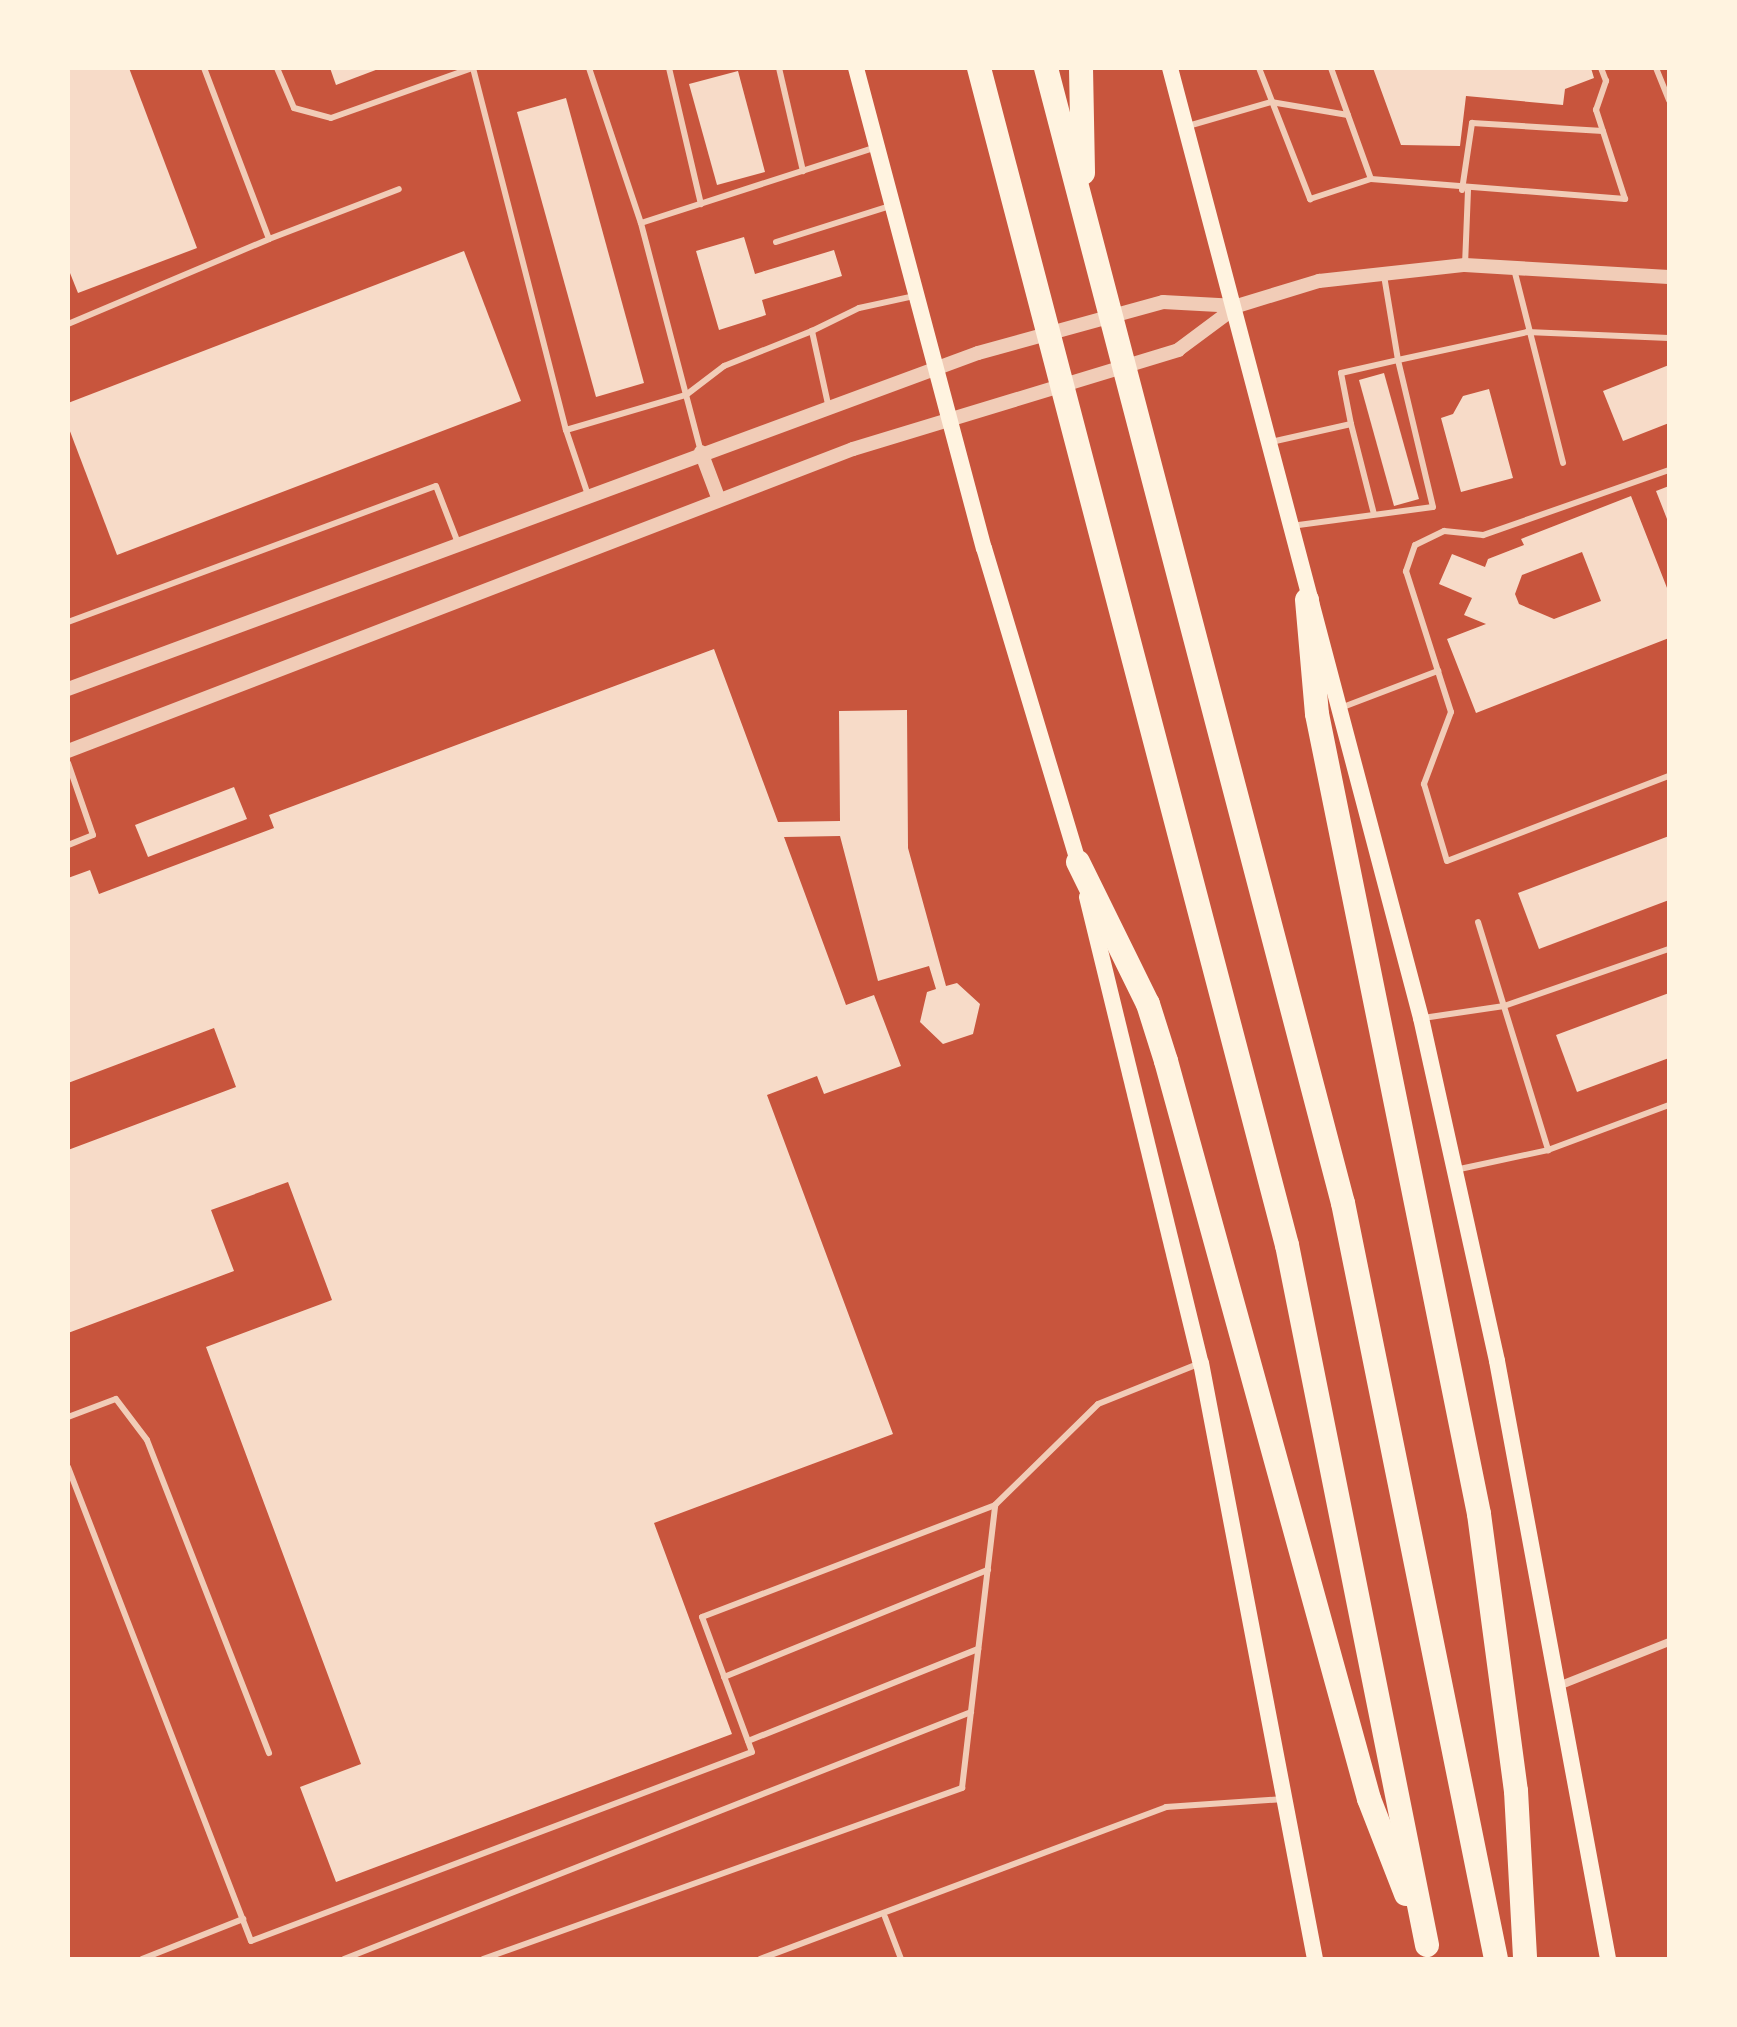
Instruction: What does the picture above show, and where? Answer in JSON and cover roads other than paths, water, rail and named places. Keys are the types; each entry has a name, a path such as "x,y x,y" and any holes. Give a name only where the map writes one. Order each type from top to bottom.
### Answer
{"highway":[{"path":"979,68 1287,1245 1428,1952"},
{"path":"1046,68 1339,1188 1496,1959"},
{"path":"1081,68 1084,211"},
{"path":"1307,600 1319,729 1479,1514 1514,1777 1525,1959"},
{"path":"1078,862 1148,1004 1369,1799 1428,1952"}],"main road":[{"path":"856,68 949,417 1078,862 1201,1363 1288,1799 1315,1959"},
{"path":"1170,68 1237,306 1307,600 1343,707 1421,1018 1561,1685 1608,1959"}],"street":[{"path":"68,689 828,404 978,353 1163,302 1237,306 1383,270 1465,265 1669,277"},
{"path":"68,751 719,500 994,402 1178,350 1237,306"},
{"path":"701,452 719,500"},
{"path":"1561,1685 1669,1642"}],"lane":[{"path":"204,68 269,239"},
{"path":"277,68 294,108 331,118 473,68 566,430 588,495"},
{"path":"589,68 641,223 701,452"},
{"path":"669,68 701,204"},
{"path":"779,68 803,171"},
{"path":"1259,68 1310,199 1371,179 1465,190 1625,199 1596,110 1606,81 1601,68"},
{"path":"1331,68 1371,179"},
{"path":"1656,68 1669,101"},
{"path":"1187,127 1271,102 1348,115"},
{"path":"1465,265 1465,190 1472,123 1603,131"},
{"path":"641,223 878,147"},
{"path":"68,324 269,239 399,189"},
{"path":"776,242 894,205"},
{"path":"1514,266 1527,332 1563,463"},
{"path":"1291,526 1433,507 1398,360 1383,270"},
{"path":"566,430 686,395 724,366 812,331 859,308 917,295"},
{"path":"812,331 828,404"},
{"path":"1374,514 1341,373 1527,332 1669,338"},
{"path":"1270,442 1351,424"},
{"path":"1669,470 1483,535 1444,531 1415,545 1406,571 1451,712 1424,784 1447,861 1669,776"},
{"path":"68,622 436,486 458,543"},
{"path":"1343,707 1438,671"},
{"path":"68,763 93,835 68,845"},
{"path":"1478,922 1548,1150"},
{"path":"1421,1018 1504,1006 1669,949"},
{"path":"1454,1170 1548,1150 1669,1105"},
{"path":"68,1467 251,1941 752,1752 702,1617 995,1505 1098,1404 1201,1363"},
{"path":"68,1417 116,1399 147,1440 269,1753"},
{"path":"483,1959 962,1788 995,1505"},
{"path":"724,1677 988,1570"},
{"path":"748,1741 978,1649"},
{"path":"344,1959 971,1712"},
{"path":"760,1959 885,1917 1166,1807 1288,1799"},
{"path":"885,1917 901,1959"},
{"path":"142,1959 243,1919"}]}
